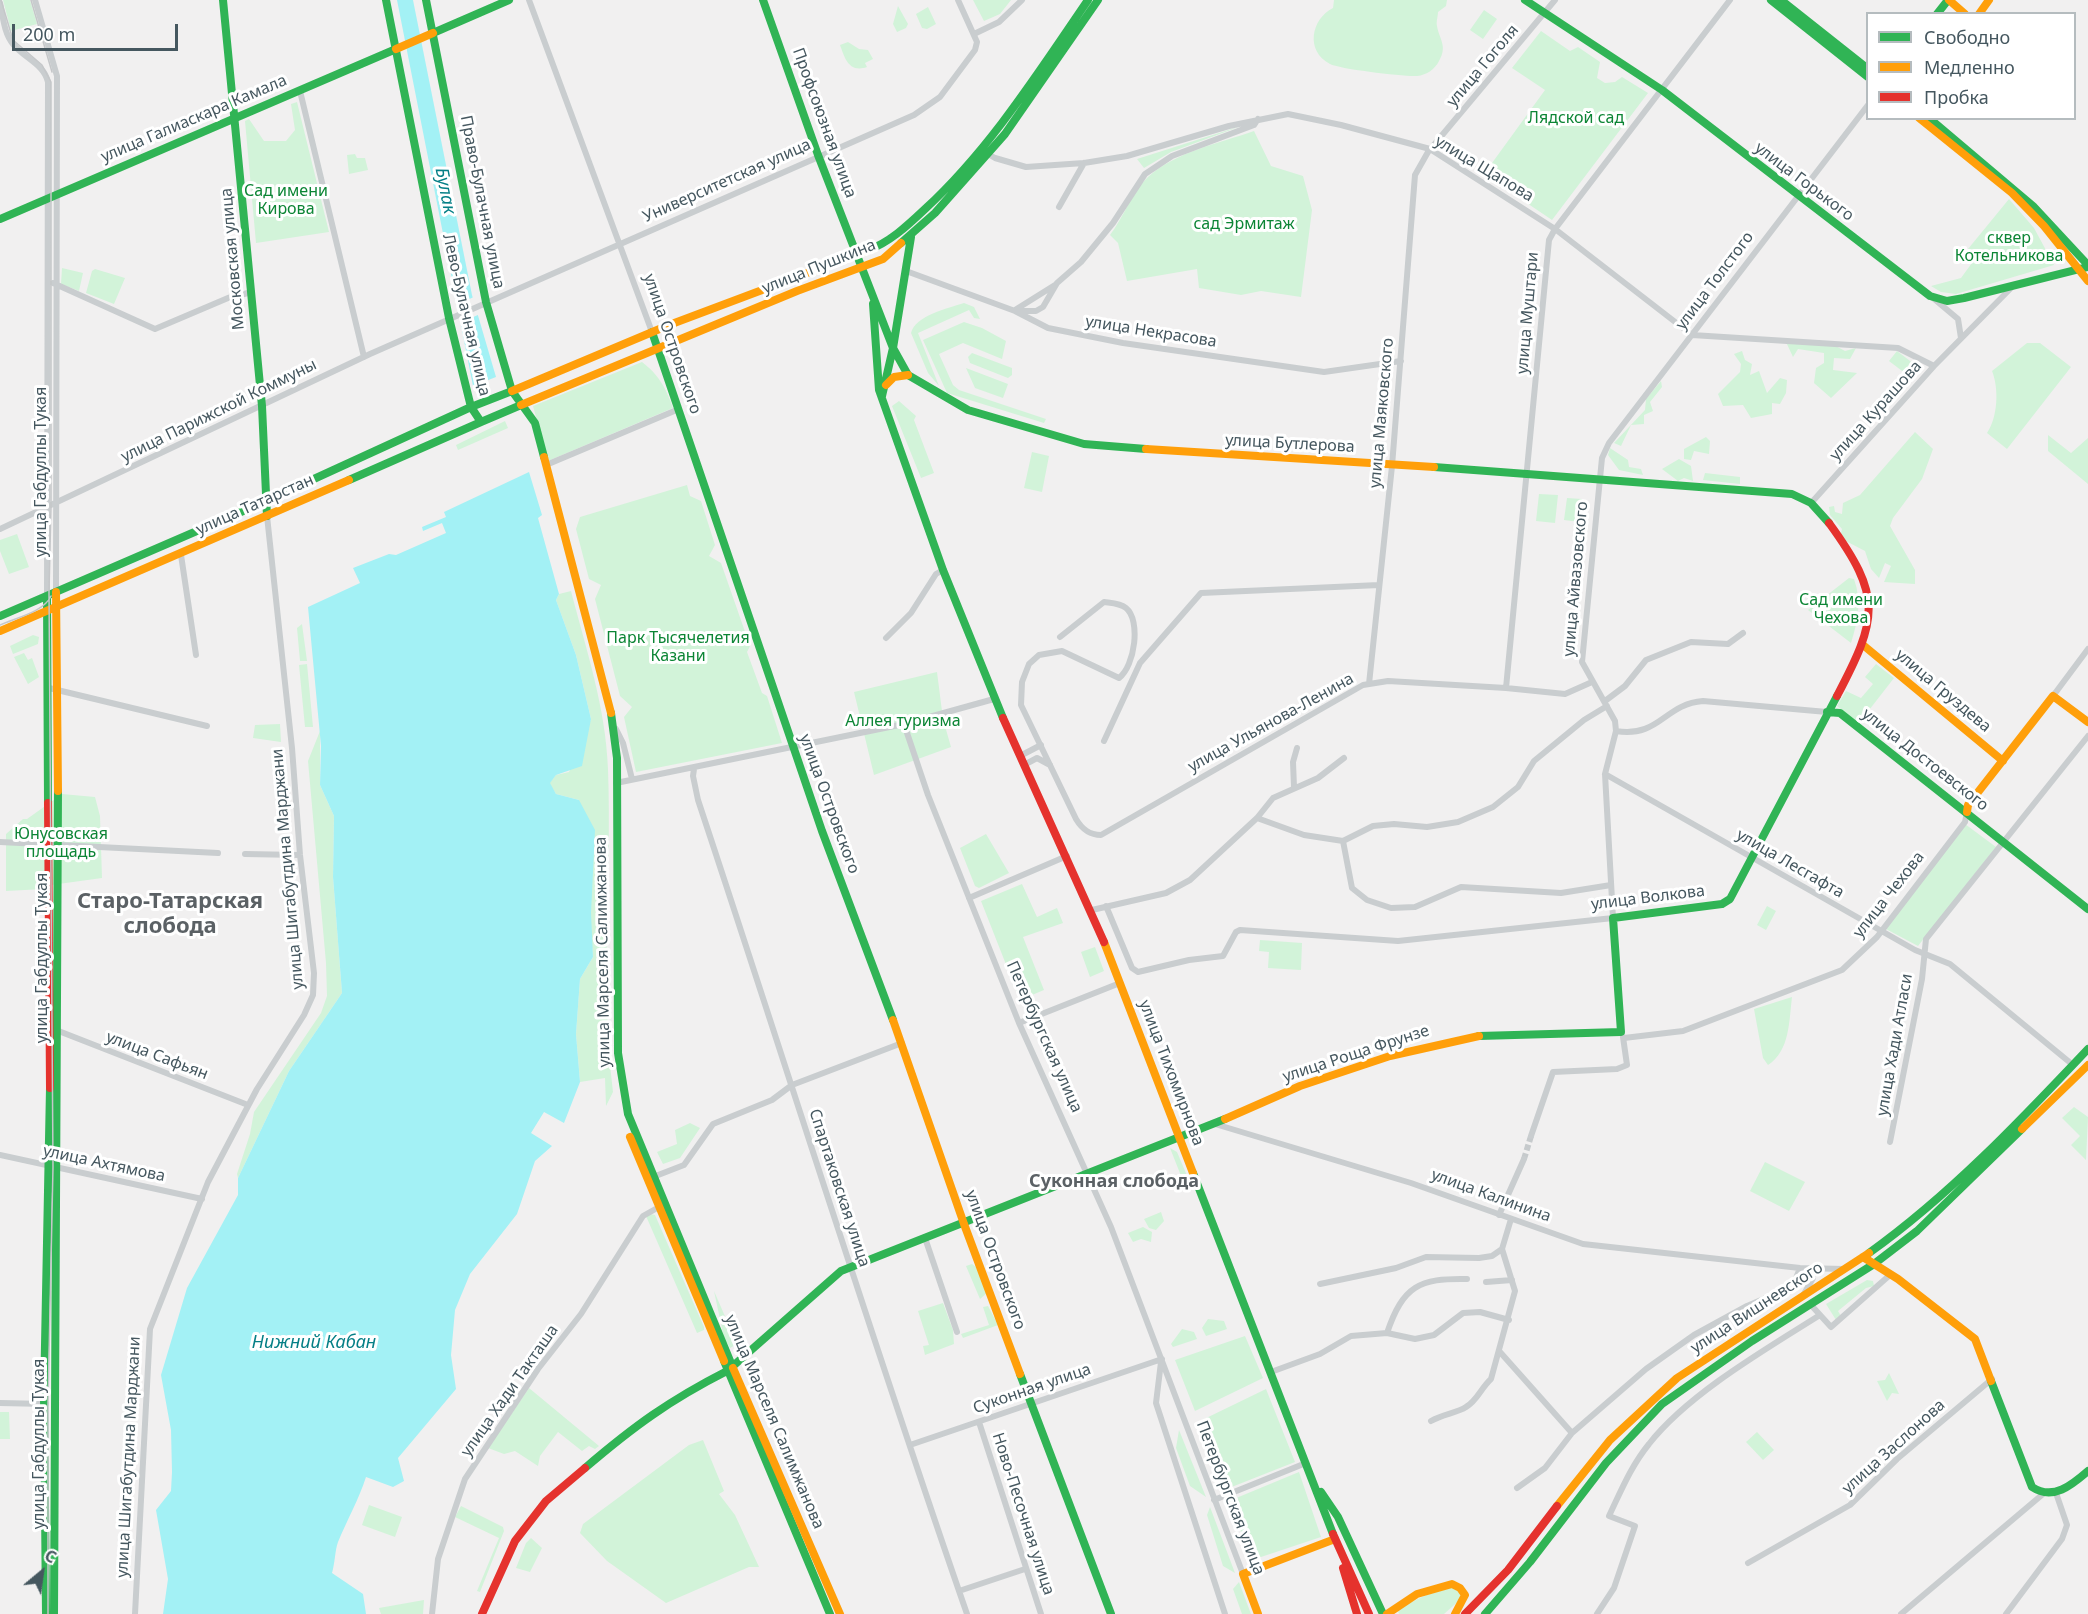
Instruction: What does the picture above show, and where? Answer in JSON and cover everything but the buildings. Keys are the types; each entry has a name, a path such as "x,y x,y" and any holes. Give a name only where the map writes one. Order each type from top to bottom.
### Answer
{"main road":[{"name":"Московская улица","path":"224,0 262,406 267,516"},
{"name":"Лево-Булачная улица","path":"386,0 398,48 471,407 481,422"},
{"name":"Право-Булачная улица","path":"426,0 429,34 482,304 512,391 521,405"},
{"name":"улица Галиаскара Камала","path":"0,219 509,0"},
{"name":"Профсоюзная улица","path":"763,0 857,256"},
{"name":"улица Пушкина","path":"512,391 768,286 880,246 899,232 974,158 1019,102 1088,0"},
{"name":"улица Пушкина","path":"521,405 797,291 884,259 911,237 988,154 1022,113 1098,0"},
{"name":"улица Горького","path":"1525,0 1662,90 1930,296"},
{"path":"1771,0 1866,75"},
{"path":"1781,0 1866,67"},
{"path":"1939,12 1948,0 1963,12"},
{"path":"1921,120 2012,193 2085,268"},
{"path":"1931,120 2050,220 2085,268 2088,281"},
{"path":"882,394 893,348 911,237"},
{"path":"857,256 893,348 908,375 890,379 882,394"},
{"path":"1930,296 1947,301 2085,268"},
{"name":"улица Тихомирнова","path":"873,294 875,361 882,394 943,570 994,699 1092,910 1335,1539"},
{"name":"улица Островского","path":"652,332 793,747 902,1043 964,1224 1112,1614"},
{"name":"улица Бутлерова","path":"908,375 968,410 1084,444 1792,494 1812,502"},
{"name":"улица Татарстан","path":"0,616 268,500 471,407 512,391"},
{"path":"521,405 566,561 609,731 612,1040 622,1114 830,1614"},
{"name":"улица Татарстан","path":"0,630 181,555 521,405"},
{"name":"улица Марселя Салимжанова","path":"521,405 535,423 613,722 616,783 618,1053 628,1114 730,1369 840,1614"},
{"name":"улица Волкова","path":"1613,918 1722,904 1730,900 1863,645 1869,596 1864,577 1857,561 1812,502"},
{"name":"улица Габдуллы Тукая","path":"45,1614 54,1167 51,594"},
{"name":"улица Груздева","path":"1863,645 2003,761"},
{"path":"2053,696 2088,723"},
{"name":"улица Чехова","path":"1967,812 1968,805 2053,696"},
{"name":"улица Достоевского","path":"1827,712 1840,713 2088,909"},
{"path":"1613,918 1622,1035"},
{"name":"улица Роща Фрунзе","path":"1215,1125 1300,1086 1435,1043 1506,1033 1622,1035"},
{"name":"улица Вишневского","path":"1466,1614 1520,1556 1595,1456 1631,1418 1683,1373 1847,1268 1908,1223 2088,1049"},
{"name":"улица Вишневского","path":"1485,1614 1530,1562 1606,1463 1662,1404 1752,1341 1875,1263 1917,1231 2088,1065"},
{"path":"482,1614 515,1541 541,1505 636,1424 676,1397 730,1369 832,1277 850,1266 964,1224 1088,1173 1215,1125"},
{"path":"1863,1257 1891,1274 1975,1339 1992,1379 2028,1480 2036,1490 2043,1494 2056,1493 2088,1471"},
{"name":"улица Габдуллы Тукая","path":"49,1404 54,1614"},
{"path":"1311,1478 1338,1517 1385,1614 1423,1593 1452,1584 1460,1588 1465,1595 1455,1614"},
{"path":"1243,1574 1335,1539"},
{"path":"1335,1539 1369,1613"},
{"path":"1335,1539 1357,1614"},
{"name":"Петербургская улица","path":"1243,1574 1258,1614"}],"street":[{"name":"улица Габдуллы Тукая","path":"35,0 54,67 57,86 57,503 51,594"},
{"name":"улица Островского","path":"529,0 622,244 652,332"},
{"path":"958,0 974,34 999,22 1022,0"},
{"name":"улица Гоголя","path":"1430,149 1555,0"},
{"name":"улица Муштари","path":"1506,688 1547,250 1555,229 1730,0"},
{"name":"улица Габдуллы Тукая","path":"0,3 8,36 15,47 42,69 47,77 48,87 51,594"},
{"name":"Университетская улица","path":"452,317 622,244 818,155 914,115 934,101 953,82 975,50 977,42 974,34"},
{"path":"300,91 364,357"},
{"name":"улица Толстого","path":"1601,481 1602,458 1609,443 1866,108"},
{"name":"улица Щапова","path":"988,154 1026,167 1084,163 1127,156 1258,119 1288,114 1430,149 1555,229 1692,335"},
{"path":"1015,311 1057,284 1081,262 1113,223 1144,174 1172,156 1254,125 1258,119"},
{"name":"улица Маяковского","path":"1369,684 1392,466 1415,175 1430,149"},
{"path":"1059,207 1084,163"},
{"name":"улица Некрасова","path":"906,271 1015,311 1048,328 1123,343 1324,372 1401,361"},
{"path":"49,283 57,284 155,329 228,298 252,292"},
{"path":"1015,311 1040,309 1057,284"},
{"name":"улица Курашова","path":"1812,502 1934,366 2014,285"},
{"path":"1930,296 1958,320 1961,339"},
{"name":"улица Парижской Коммуны","path":"0,529 452,317"},
{"path":"1692,335 1898,348 1934,366"},
{"path":"546,465 679,409"},
{"name":"улица Айвазовского","path":"1601,481 1582,662 1606,704 1616,732"},
{"name":"улица Шигабутдина Марджани","path":"135,1614 150,1329 201,1199 248,1106 304,1015 313,994 314,973 300,855 292,748 267,516"},
{"path":"181,555 196,655"},
{"path":"886,638 911,613 936,574 943,570"},
{"path":"1104,741 1140,663 1200,593 1379,585"},
{"path":"1022,760 1041,745 1021,705 1022,682 1029,664 1039,655 1062,651 1119,678 1126,672 1135,649 1128,609 1104,602 1060,637"},
{"path":"1257,818 1304,835 1343,841 1373,826 1394,824 1427,827 1458,822 1493,807 1518,787 1534,761 1606,704 1625,686 1646,660 1691,642 1728,644 1743,633"},
{"name":"улица Чехова","path":"2053,696 2088,649"},
{"name":"улица Ульянова-Ленина","path":"1041,745 1082,828 1094,835 1101,835 1346,693 1369,684 1388,681 1565,694 1592,682"},
{"path":"53,689 207,726"},
{"path":"616,783 694,769 904,724 994,699"},
{"name":"улица Достоевского","path":"1616,732 1640,731 1654,727 1680,706 1689,702 1703,701 1827,712"},
{"path":"613,722 623,743 632,780"},
{"name":"Петербургская улица","path":"904,724 1019,1023 1088,1173 1162,1359 1243,1574"},
{"path":"1613,918 1605,774 1616,732"},
{"path":"1924,953 1926,939 2088,736"},
{"path":"1294,787 1293,762 1297,748"},
{"path":"1022,760 1037,758 1051,765"},
{"path":"1092,910 1166,893 1190,880 1257,818 1273,798 1318,778 1344,758"},
{"name":"Спартаковская улица","path":"694,769 693,776 699,800 850,1266 967,1614"},
{"name":"улица Лесгафта","path":"1605,774 1881,932 1950,964 2073,1065"},
{"name":"улица Чехова","path":"1622,1035 1683,1030 1799,988 1843,969 1881,932 1965,822 1967,812"},
{"path":"1343,841 1352,888 1367,900 1391,908 1416,907 1461,887 1561,894 1611,885"},
{"path":"0,842 218,853"},
{"path":"245,854 300,855"},
{"path":"969,898 1067,856"},
{"name":"улица Волкова","path":"1106,906 1132,968 1138,972 1189,960 1223,956 1236,932 1240,930 1398,941 1613,918"},
{"name":"улица Хади Атласи","path":"1890,1142 1921,984 1924,953"},
{"path":"1019,1023 1120,983"},
{"name":"улица Сафьян","path":"53,1029 248,1106"},
{"path":"1531,1136 1553,1072 1617,1069 1627,1065 1622,1035"},
{"path":"653,1177 684,1165 713,1125 772,1100 792,1085 902,1043"},
{"name":"улица Калинина","path":"1215,1125 1411,1183 1591,1246 1800,1268 1847,1268"},
{"name":"улица Ахтямова","path":"0,1155 201,1199"},
{"path":"1499,1215 1524,1159"},
{"name":"улица Хади Такташа","path":"432,1614 438,1559 465,1479 538,1368 581,1314 643,1216 659,1207"},
{"path":"1431,1421 1446,1413 1465,1408 1476,1399 1480,1389 1491,1379 1509,1320 1515,1291 1502,1249 1511,1219"},
{"path":"925,1238 957,1332"},
{"path":"1320,1284 1396,1268 1426,1257 1479,1258 1492,1256 1502,1249"},
{"path":"1517,1488 1545,1468 1572,1433 1676,1346 1747,1306 1787,1289 1794,1283 1800,1268 1812,1274 1813,1278 1801,1298"},
{"path":"1811,1305 1831,1327 1891,1274"},
{"path":"1387,1333 1396,1308 1407,1293 1422,1282 1437,1279 1467,1279"},
{"path":"1486,1282 1512,1280"},
{"path":"1271,1372 1320,1354 1351,1336 1387,1333 1415,1339 1434,1335 1463,1313 1480,1312 1509,1320"},
{"path":"1597,1614 1614,1588 1635,1526 1609,1516 1630,1471 1649,1443 1673,1418 1739,1366 1820,1316"},
{"path":"1500,1352 1572,1433"},
{"name":"Петербургская улица","path":"1162,1359 1156,1403 1225,1614"},
{"name":"Суконная улица","path":"910,1445 1162,1359"},
{"name":"улица Заслонова","path":"1748,1563 1850,1505 1897,1459 1992,1379"},
{"path":"0,1403 49,1404"},
{"name":"Ново-Песочная улица","path":"979,1422 1041,1614"},
{"path":"1214,1500 1306,1463"},
{"path":"2009,1613 2062,1539 2067,1525 2056,1493"},
{"path":"1905,1612 2043,1494"},
{"path":"959,1591 1025,1569"}],"green space":[{"path":"3,0 30,0 37,24 11,31"},
{"path":"973,0 1011,0 1000,14 984,21"},
{"path":"1334,0 1447,0 1446,6 1438,12 1437,24 1443,47 1442,56 1433,69 1417,76 1373,72 1330,64 1317,51 1314,35 1320,20 1333,8"},
{"path":"898,6 908,24 906,28 897,32 893,24"},
{"path":"928,7 936,24 927,29 922,28 916,14"},
{"path":"1484,10 1497,19 1483,39 1470,30"},
{"name":"Лядской сад","path":"1541,31 1570,51 1578,47 1600,62 1597,78 1605,83 1615,82 1622,77 1648,93 1552,220 1484,174 1545,90 1512,68"},
{"path":"848,42 859,49 868,50 873,59 865,63 867,67 856,68 849,63 840,45"},
{"name":"Сад имени Кирова","path":"297,102 329,232 256,243 245,121 249,119 264,141 286,141 295,130 291,104"},
{"path":"1244,125 1171,152 1144,168 1137,159"},
{"name":"сад Эрмитаж","path":"1254,131 1271,166 1303,176 1312,210 1301,297 1261,291 1241,295 1199,288 1197,269 1127,281 1118,243 1110,235 1142,183 1171,161"},
{"path":"355,154 357,158 365,158 368,170 349,174 347,155"},
{"name":"сквер Котельникова","path":"2009,199 2034,228 2054,265 1956,294 1941,292 1931,286 1961,278 1977,256 1968,249"},
{"path":"62,268 83,273 79,291 61,284"},
{"path":"95,269 125,278 114,304 86,293 92,271"},
{"path":"964,303 974,307 980,319 974,318 969,310 918,333 939,386 928,373 911,333 925,317"},
{"path":"964,322 982,328 1006,341 1002,359 963,343 939,354 953,385 959,390 1046,419 1044,423 947,393 923,340"},
{"path":"1786,342 1832,344 1845,351 1856,348 1850,359 1834,358 1833,370 1857,373 1831,398 1814,383 1816,368 1824,363 1824,353 1798,349 1793,357"},
{"path":"2027,343 2040,343 2071,367 2007,449 1987,433 1991,426 1996,402 1996,386 1992,371"},
{"path":"1742,351 1745,360 1752,364 1750,375 1759,371 1767,393 1780,378 1787,380 1786,393 1780,404 1772,403 1772,414 1751,418 1743,405 1723,406 1718,394 1740,372 1741,364 1734,354"},
{"path":"1897,351 1918,367 1910,377 1889,361"},
{"path":"972,353 1012,368 1012,375 1008,378 970,363 968,357"},
{"path":"642,362 661,382 673,408 548,461 533,406"},
{"path":"966,368 1008,384 1003,398 975,388"},
{"path":"1661,381 1662,387 1650,402 1653,411 1644,415 1644,424 1631,425 1621,446 1614,443 1645,410 1646,399"},
{"path":"899,401 916,416 914,420 934,473 921,478 892,406"},
{"path":"505,421 508,428 458,450 456,445"},
{"path":"1915,432 1933,449 1922,479 1893,518 1890,526 1915,570 1915,584 1884,582 1891,566 1885,563 1879,578 1871,569 1865,551 1840,538 1842,529 1830,515 1829,507 1834,506 1835,512 1842,514 1843,503 1860,495"},
{"path":"2048,435 2071,453 2088,438 2088,484 2048,451"},
{"path":"1706,437 1710,441 1709,454 1694,451 1691,460 1684,459 1684,449"},
{"path":"1610,448 1628,460 1629,467 1641,469 1643,475 1619,470 1608,455"},
{"path":"1032,452 1049,456 1042,492 1024,488"},
{"path":"1679,459 1691,466 1693,481 1684,478 1678,481 1662,469"},
{"path":"1705,473 1740,477 1740,484 1703,480"},
{"name":"Парк Тысячелетия Казани","path":"687,485 690,496 701,501 715,545 709,556 721,563 750,646 747,652 762,693 767,696 782,743 636,772 624,717 632,707 620,696 595,599 601,585 589,579 576,529 580,517"},
{"path":"1539,494 1558,495 1555,523 1536,521"},
{"path":"1567,498 1582,499 1580,522 1564,520"},
{"path":"17,534 29,567 9,574 0,551 0,540"},
{"name":"Сад имени Чехова","path":"1849,578 1854,579 1858,603 1851,643 1808,610"},
{"path":"571,591 599,701 608,769 607,1011 613,1092 606,1106 605,1078 580,1082 576,1034 580,979 593,957 579,800 556,794 549,783 556,775 569,772 591,719 576,655 556,600 559,594"},
{"path":"302,624 307,661 300,661 297,628"},
{"path":"33,635 39,637 38,644 13,654 10,646"},
{"path":"24,653 28,660 32,658 39,677 28,684 14,657"},
{"path":"307,664 313,727 305,727 299,665"},
{"path":"1876,664 1894,678 1859,723 1837,706 1846,691 1861,698 1873,684 1865,677"},
{"name":"Аллея туризма","path":"937,672 943,719 951,747 874,775 854,692"},
{"path":"280,724 281,742 253,738 255,725"},
{"path":"320,731 320,785 334,816 333,877 342,993 289,1071 238,1178 237,1174 250,1134 254,1112 321,1013 327,996 308,761"},
{"name":"Юнусовская площадь","path":"62,794 95,797 100,816 102,878 44,886 44,889 6,891 6,834 23,819 27,819"},
{"path":"1965,824 1996,847 1918,946 1886,929"},
{"path":"986,834 1009,873 979,888 975,886 960,848"},
{"path":"1022,884 1037,917 1057,908 1063,923 1023,937 1044,990 1020,1000 981,901"},
{"path":"1767,906 1776,911 1766,930 1757,925"},
{"path":"1260,940 1302,943 1301,970 1268,968 1269,952 1259,951"},
{"path":"1095,947 1104,971 1090,977 1081,952"},
{"path":"1792,997 1784,1044 1781,1052 1768,1065 1763,1058 1754,1009"},
{"path":"2074,1107 2088,1117 2086,1160 2071,1145 2080,1136 2062,1118"},
{"path":"690,1123 700,1128 680,1158 663,1164 657,1152 677,1144 675,1130"},
{"path":"1170,1148 1177,1152 1191,1185 1187,1191"},
{"path":"1765,1162 1805,1182 1789,1211 1750,1191"},
{"path":"1161,1212 1164,1221 1156,1230 1149,1228 1144,1219"},
{"path":"655,1215 704,1327 704,1330 697,1333 646,1216"},
{"path":"1143,1227 1152,1232 1151,1242 1141,1239 1133,1242 1128,1233"},
{"path":"972,1264 976,1267 987,1293 980,1299 966,1266"},
{"path":"1867,1280 1873,1281 1874,1286 1866,1288 1838,1311 1841,1316 1836,1320 1826,1304"},
{"path":"714,1291 737,1344 730,1348 724,1338"},
{"path":"943,1303 953,1330 954,1344 925,1355 923,1346 929,1345 918,1311"},
{"path":"988,1306 998,1325 963,1338 961,1334 989,1325 983,1307"},
{"path":"1208,1319 1224,1321 1227,1329 1206,1336 1202,1328"},
{"path":"1182,1329 1194,1332 1197,1339 1173,1347 1171,1344"},
{"path":"1245,1336 1263,1378 1195,1411 1175,1360"},
{"path":"1889,1373 1899,1394 1892,1393 1887,1401 1877,1381 1885,1380"},
{"path":"529,1388 599,1446 595,1449 589,1446 582,1451 558,1432 540,1456 538,1466 515,1451 504,1454 488,1448"},
{"path":"1266,1389 1295,1462 1224,1490 1198,1422"},
{"path":"0,1412 9,1412 10,1439 0,1439"},
{"path":"1179,1430 1206,1497 1190,1486 1176,1448"},
{"path":"1757,1432 1774,1450 1763,1460 1746,1442"},
{"path":"703,1440 724,1491 719,1494 735,1515 759,1567 749,1567 666,1603 607,1561 580,1533 583,1524 689,1445"},
{"path":"1299,1472 1321,1537 1252,1560 1229,1501"},
{"path":"369,1505 402,1517 395,1537 362,1525"},
{"path":"461,1506 503,1527 504,1531 480,1592 477,1591 499,1538 455,1517"},
{"path":"1210,1507 1235,1573 1223,1566 1207,1515"},
{"path":"531,1538 542,1548 530,1572 516,1568 526,1543"},
{"path":"1239,1582 1251,1614 1242,1614 1233,1589"},
{"path":"1455,1586 1462,1598 1444,1614 1399,1614 1397,1609 1443,1587"},
{"path":"424,1600 423,1614 381,1614 379,1608"}],"water":[{"name":"Булак","path":"397,0 413,0 472,295 496,377 473,386"},
{"name":"Нижний Кабан","path":"529,472 542,515 538,518 559,594 556,600 576,655 591,719 582,766 556,775 550,783 556,794 579,800 595,830 591,913 593,957 580,979 576,1034 580,1082 564,1123 544,1112 531,1133 552,1146 535,1161 517,1214 470,1274 455,1310 451,1355 456,1389 398,1458 404,1481 393,1487 366,1477 338,1542 332,1573 363,1594 366,1614 163,1614 168,1579 156,1510 171,1491 172,1472 171,1430 161,1375 187,1288 238,1195 238,1178 289,1071 342,993 333,877 334,816 320,785 321,746 308,607 360,583 353,568 389,554 396,555 446,533 442,523 423,531 422,527 446,517 444,512"}],"pier":[{"path":"476,296 480,314 458,324 454,306"}],"tunnel":[{"path":"1524,1159 1531,1136"}],"tram line":[{"path":"1,0 13,40 42,65 51,82 49,591 53,1167 48,1404 48,1614"},
{"path":"31,0 52,72"},
{"path":"0,625 36,610 51,596"}],"traffic: fast":[{"path":"223,0 262,406 267,516"},
{"path":"386,0 449,318 471,407 481,422 521,405"},
{"path":"426,0 486,302 512,391 535,423 544,457"},
{"path":"433,33 509,0"},
{"path":"763,0 818,155 893,348 908,375 968,410 1084,444 1146,449"},
{"path":"866,251 890,239 949,186 992,136 1088,0"},
{"path":"901,243 935,213 1005,134 1098,0"},
{"path":"1525,0 1662,90 1930,296 1947,301 1964,298 2088,267"},
{"path":"1771,0 1866,75"},
{"path":"1781,0 1866,67"},
{"path":"1939,12 1948,0"},
{"path":"0,219 396,49"},
{"path":"1931,120 2033,206 2088,265"},
{"path":"882,396 893,348 911,237"},
{"path":"873,304 879,390 943,570 1003,718"},
{"path":"652,332 822,831 893,1020"},
{"path":"471,407 512,391"},
{"path":"0,616 257,505 471,407"},
{"path":"349,480 481,422"},
{"path":"1434,467 1792,494 1811,503 1829,523"},
{"path":"47,596 48,803"},
{"path":"1479,1036 1621,1032 1613,918 1722,904 1730,899 1837,696"},
{"path":"1827,712 1840,713 2088,909"},
{"path":"611,713 617,758 618,1053 628,1114 733,1368"},
{"path":"54,1614 58,791"},
{"path":"1869,1253 1899,1231 1956,1182 2088,1049"},
{"path":"46,1614 44,1396 50,1088"},
{"path":"733,1366 841,1271 1225,1119"},
{"path":"1485,1614 1530,1562 1606,1463 1662,1404 1752,1341 1874,1264 1917,1231 2022,1129"},
{"path":"1193,1173 1333,1534"},
{"path":"724,1361 830,1614"},
{"path":"585,1468 653,1415 688,1392 727,1371"},
{"path":"1020,1374 1111,1614"},
{"path":"1991,1381 2032,1487 2040,1491 2055,1492 2069,1486 2088,1471"},
{"path":"1321,1492 1338,1517 1383,1614"}],"traffic: slow":[{"path":"1949,0 1963,12"},
{"path":"1980,12 1989,0"},
{"path":"396,49 433,33"},
{"path":"1921,120 2012,193 2044,226 2088,281"},
{"path":"521,405 797,291 883,259 901,243"},
{"path":"512,391 669,325 866,251"},
{"path":"886,385 894,377 908,375"},
{"path":"1146,449 1434,467"},
{"path":"544,457 611,713"},
{"path":"0,631 349,480"},
{"path":"56,592 58,791"},
{"path":"1863,645 2003,761"},
{"path":"1967,812 1968,805 2053,696 2088,722"},
{"path":"1104,942 1193,1173"},
{"path":"893,1020 964,1224 1020,1374"},
{"path":"1225,1119 1300,1086 1390,1056 1479,1036"},
{"path":"2022,1129 2088,1065"},
{"path":"630,1137 724,1361"},
{"path":"1557,1506 1610,1440 1677,1378 1869,1253"},
{"path":"1863,1257 1898,1279 1975,1339 1991,1381"},
{"path":"733,1368 840,1614"},
{"path":"1258,1614 1243,1574 1335,1539"},
{"path":"1387,1614 1417,1594 1452,1584 1460,1588 1465,1595 1455,1614"}],"traffic: jam":[{"path":"1829,523 1859,570 1869,608 1861,646 1837,696"},
{"path":"1003,718 1104,942"},
{"path":"48,803 50,1088"},
{"path":"482,1614 515,1541 546,1501 585,1468"},
{"path":"1465,1614 1508,1570 1557,1506"},
{"path":"1333,1534 1369,1614"},
{"path":"1343,1568 1357,1614"}],"district":[{"name":"Старо-Татарская слобода","path":"170,914"},
{"name":"Суконная слобода","path":"1114,1182"}]}
